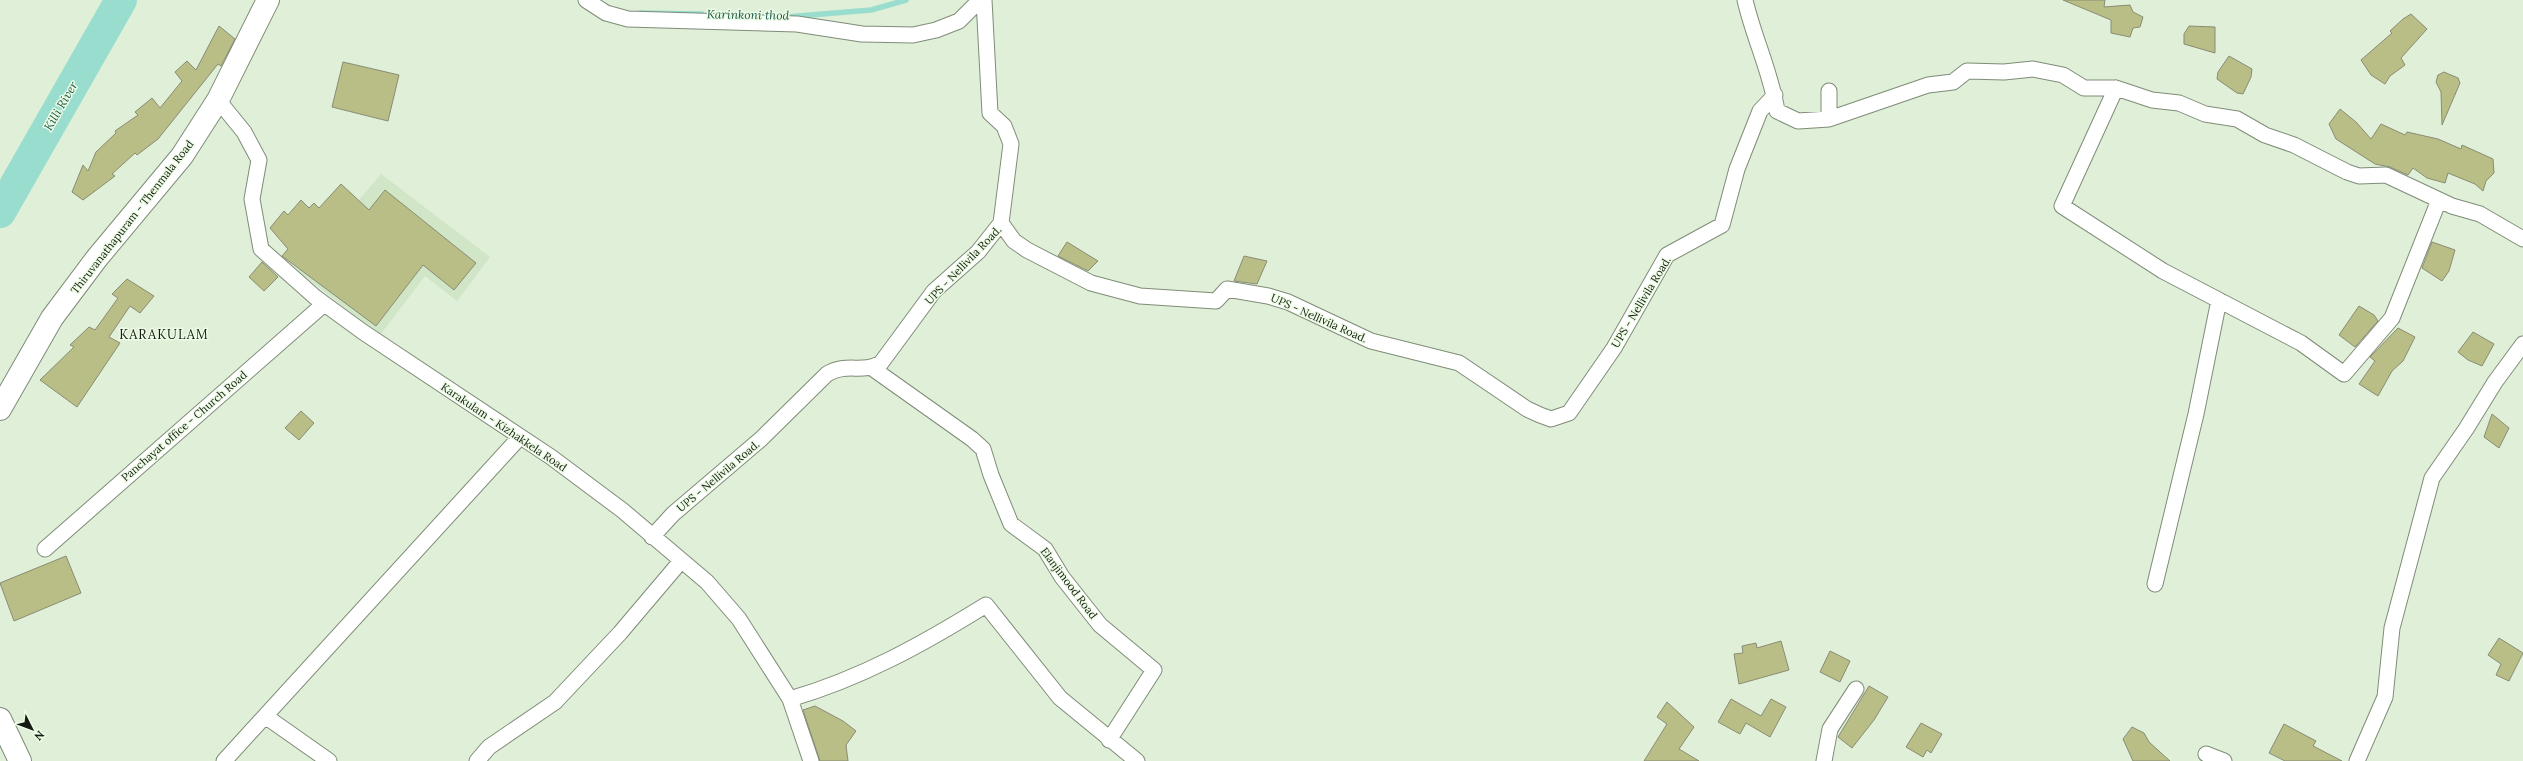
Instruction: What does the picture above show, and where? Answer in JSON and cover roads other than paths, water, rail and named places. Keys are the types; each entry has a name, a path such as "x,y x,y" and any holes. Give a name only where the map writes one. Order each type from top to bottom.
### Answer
{"main road":[{"name":"Thiruvanathapuram - Thenmala Road","path":"0,409 52,318 97,258 182,156 218,100 268,0"},
{"path":"0,719 20,761"}],"street":[{"path":"586,0 606,13 628,19 797,24 862,34 886,36 913,35 942,28 959,21 980,0"},
{"path":"984,0 990,113 1004,126 1011,144 1001,223"},
{"path":"1745,0 1752,27 1767,64 1775,95 1777,112 1798,121 1829,118 1928,85 1953,82 1967,71 2004,72 2033,69 2063,75 2084,88 2116,88 2152,100 2179,103 2205,114 2237,119 2265,135 2294,145 2347,172 2359,176 2386,175 2439,200 2480,214 2523,239"},
{"path":"2116,88 2062,206 2163,271 2301,343 2344,374 2392,318 2439,200"},
{"path":"1829,91 1829,118"},
{"name":"UPS - Nellivila Road.","path":"652,537 673,514 761,439 827,374 838,367 872,368 881,363 890,352 901,333 934,291 978,252 1001,223 1014,241 1026,250 1091,283 1140,296 1178,300 1216,301 1227,289 1268,296 1288,302 1371,341 1459,363 1527,410 1551,419 1569,414 1614,348 1667,255 1722,225 1737,169 1760,111 1775,95"},
{"name":"Karakulam - Kizhakkela Road","path":"218,100 244,132 259,160 252,199 261,249 324,304 422,373 520,437 622,510 652,537 707,582 739,619 790,699 810,761"},
{"path":"2155,584 2196,414 2219,300"},
{"name":"Panchayat office - Church Road","path":"45,549 324,304"},
{"path":"2357,761 2385,697 2392,628 2432,478 2466,429 2495,382 2523,344"},
{"name":"Elanjimood Road","path":"872,368 972,439 983,449 990,475 1011,524 1045,549 1062,577 1100,625 1154,670 1109,740"},
{"path":"224,761 520,437"},
{"path":"477,761 489,747 555,702 620,633 681,561"},
{"path":"790,699 826,688 875,668 924,643 986,605 1060,698 1109,740 1137,761"},
{"path":"1824,761 1830,729 1856,689"},
{"path":"265,716 329,761"},
{"path":"2206,754 2224,761"}],"waterway":[{"name":"Killi River","path":"0,212 121,0"},
{"name":"Karinkoni thod","path":"786,17 871,10 906,0"},
{"name":"Karinkoni thod","path":"640,13 702,14"}],"district":[{"name":"KARAKULAM","path":"164,334"}]}
